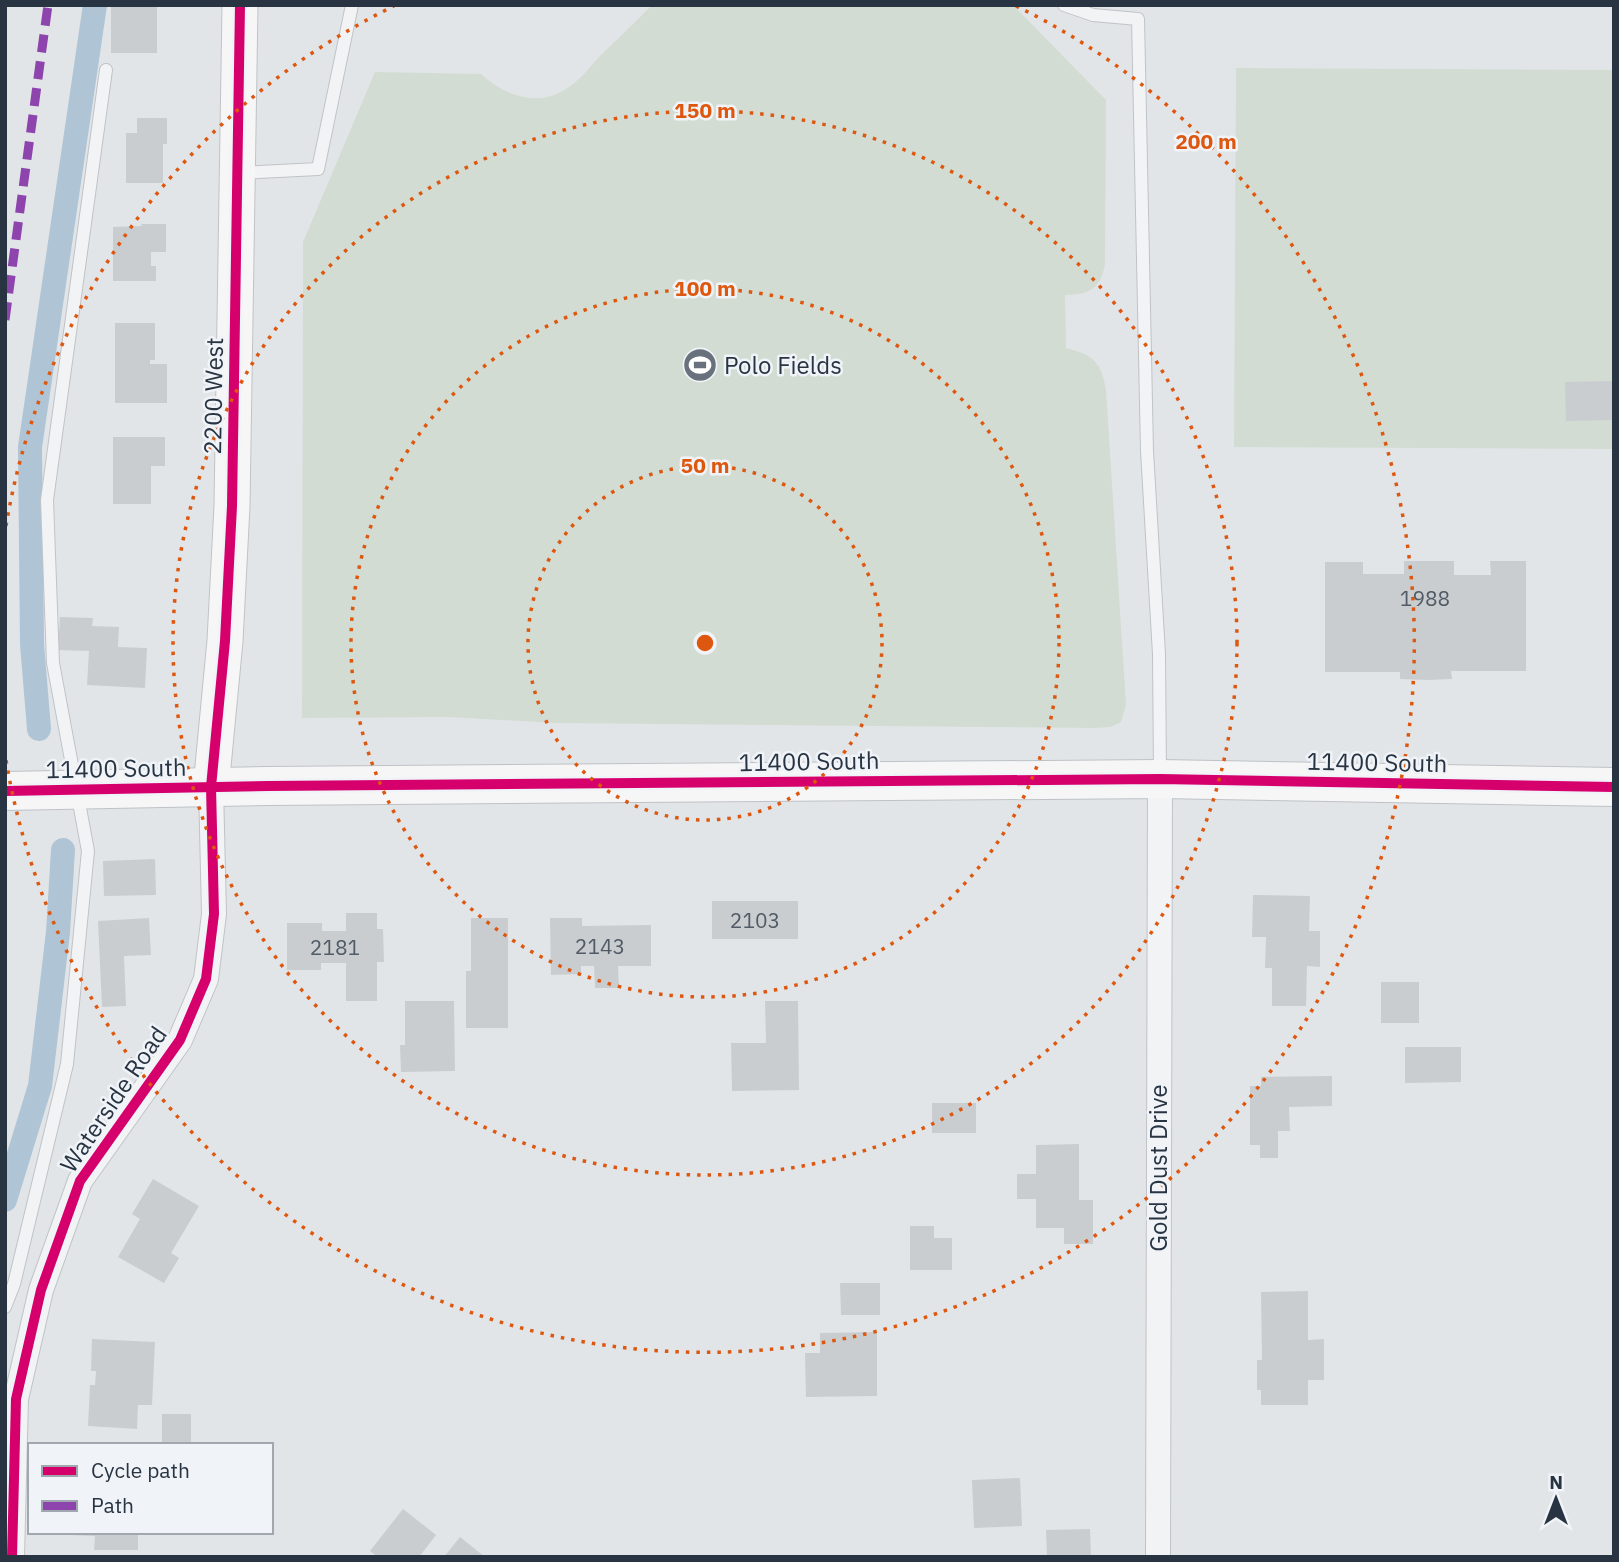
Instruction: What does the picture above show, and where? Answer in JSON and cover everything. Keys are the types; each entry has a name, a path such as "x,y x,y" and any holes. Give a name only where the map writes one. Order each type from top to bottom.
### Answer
{"main road":[{"name":"11400 South","path":"5,791 1160,779 1614,787"}],"street":[{"name":"2200 West","path":"211,787 225,641 232,506 240,5"},
{"name":"Gold Dust Drive","path":"1158,1557 1160,779"},
{"name":"Waterside Road","path":"12,1557 16,1399 41,1290 80,1181 180,1040 206,979 215,914 211,787"}],"lane":[{"path":"237,173 318,169 352,5"},
{"path":"1064,5 1093,15 1138,19 1147,451 1159,654 1160,779"},
{"path":"5,1307 15,1284 67,1064 88,851 53,663 47,500 106,71"}],"shaded area":[{"name":"Polo Fields","path":"652,5 1013,5 1106,100 1105,265 1100,280 1092,289 1065,295 1066,348 1083,353 1094,361 1101,372 1106,390 1126,705 1121,722 1111,727 1093,728 558,723 448,717 302,718 303,242 375,72 481,74 510,93 544,98 555,95 575,82"},
{"path":"1236,68 1614,70 1614,449 1234,447"}],"building":[{"path":"111,5 157,5 157,53 111,53"},
{"path":"137,118 167,118 167,144 163,144 163,183 126,183 126,133 137,133"},
{"path":"141,224 166,224 166,252 151,252 151,266 156,266 156,281 113,281 113,227 142,226"},
{"path":"115,323 155,323 155,360 150,360 150,364 167,364 167,403 115,403"},
{"path":"1614,381 1614,420 1566,421 1565,382"},
{"path":"113,437 165,437 165,466 151,466 151,504 113,504"},
{"path":"1404,561 1454,561 1454,575 1491,575 1490,561 1526,561 1526,671 1451,671 1452,679 1428,680 1400,679 1400,672 1325,672 1325,562 1363,562 1363,574 1404,574"},
{"path":"60,617 93,618 92,626 119,627 118,647 147,648 145,688 87,685 89,651 58,650"},
{"path":"155,859 156,895 104,896 103,861"},
{"path":"1253,895 1310,896 1309,931 1320,931 1320,967 1307,966 1306,1006 1272,1006 1272,968 1265,968 1266,937 1252,937"},
{"path":"712,901 798,901 798,939 712,939"},
{"path":"346,913 377,913 377,929 383,929 384,962 377,962 377,1001 346,1001 346,963 321,963 321,970 287,970 287,923 322,923 322,931 346,931"},
{"path":"149,918 151,955 124,956 126,1006 102,1007 98,921"},
{"path":"471,918 508,918 508,1028 466,1028 466,971 471,971"},
{"path":"550,918 582,918 582,926 651,925 651,966 618,966 619,988 595,988 594,966 581,966 581,974 551,975"},
{"path":"1381,982 1419,982 1419,1023 1381,1023"},
{"path":"405,1001 454,1001 455,1071 401,1072 400,1045 405,1045"},
{"path":"765,1001 798,1001 799,1090 732,1091 731,1043 766,1043"},
{"path":"1405,1047 1461,1047 1461,1082 1405,1083"},
{"path":"1332,1076 1332,1106 1289,1107 1290,1131 1278,1131 1278,1158 1260,1158 1260,1145 1250,1145 1250,1086 1261,1086 1261,1077"},
{"path":"932,1103 976,1103 976,1133 932,1133"},
{"path":"1079,1144 1079,1200 1093,1200 1093,1244 1064,1244 1064,1228 1036,1228 1036,1199 1017,1199 1017,1174 1036,1174 1036,1145"},
{"path":"153,1179 199,1206 171,1253 179,1258 164,1283 118,1257 140,1219 132,1214"},
{"path":"910,1226 934,1226 934,1238 952,1238 952,1270 910,1270"},
{"path":"840,1283 880,1283 880,1315 841,1315"},
{"path":"1308,1291 1308,1340 1324,1339 1324,1380 1308,1380 1308,1405 1261,1405 1261,1390 1257,1390 1257,1360 1262,1360 1261,1292"},
{"path":"877,1332 877,1396 806,1397 805,1353 820,1353 820,1333"},
{"path":"92,1339 155,1342 152,1405 138,1405 137,1429 88,1426 90,1385 95,1385 96,1371 91,1371"},
{"path":"162,1414 191,1414 191,1443 162,1443"},
{"path":"1020,1478 1022,1526 974,1528 972,1480"},
{"path":"403,1509 436,1535 419,1557 378,1557 370,1551"},
{"path":"1090,1529 1091,1557 1047,1557 1046,1530"},
{"path":"138,1534 138,1550 94,1550 95,1536 68,1535"},
{"path":"460,1537 485,1557 444,1557"}],"waterway":[{"path":"39,729 32,644 30,447 95,5"},
{"path":"5,1200 40,1086 58,932 63,850"}],"marked path":[{"path":"5,320 48,5"}],"cycle path":[{"path":"12,1557 16,1399 41,1290 80,1181 180,1040 206,979 214,914 211,787 225,641 232,506 240,5"},
{"path":"5,791 268,786 1160,779 1614,787"}],"place":[{"name":"Polo Fields","path":"700,365"}]}
